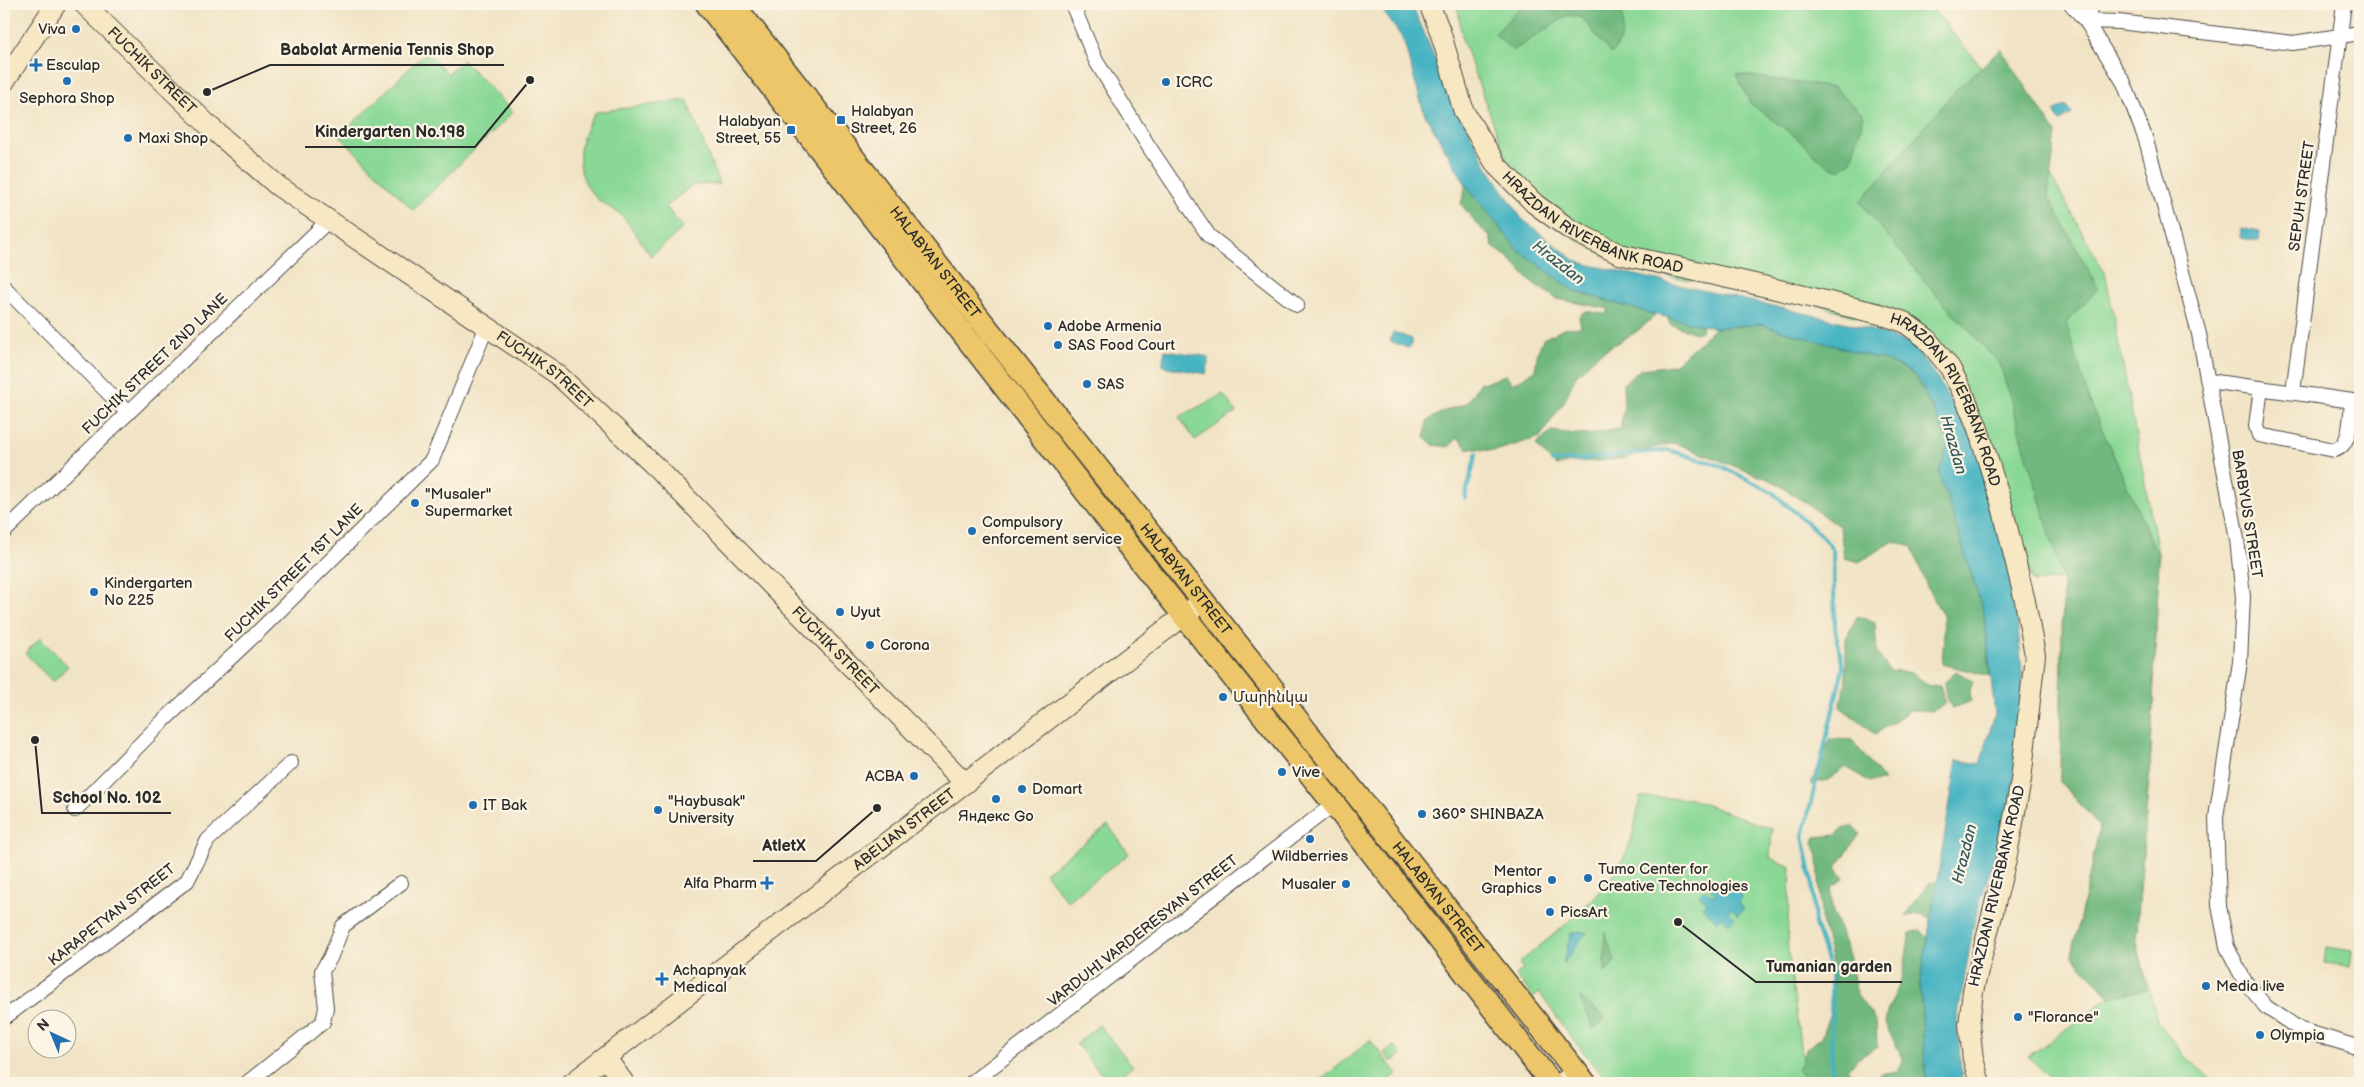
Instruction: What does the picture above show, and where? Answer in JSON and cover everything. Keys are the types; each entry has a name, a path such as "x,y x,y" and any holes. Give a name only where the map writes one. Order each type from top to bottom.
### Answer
{"main road":[{"name":"HALABYAN STREET","path":"707,4 1105,478 1203,601 1574,1079"},
{"name":"HALABYAN STREET","path":"733,4 1087,492 1334,804 1551,1083"},
{"path":"1087,492 1092,494 1100,492 1104,486 1105,478"}],"street":[{"path":"4,77 54,4"},
{"path":"4,82 54,4"},
{"name":"FUCHIK STREET","path":"84,4 220,135 278,186 557,374 659,470 965,783"},
{"path":"1072,4 1096,61 1149,147 1210,236 1297,305"},
{"name":"HRAZDAN RIVERBANK ROAD","path":"1429,4 1440,31 1464,112 1497,166 1535,204 1568,228 1619,254 1746,282 1880,314 1904,322 1926,338 1950,368 1977,426 2002,502 2025,600 2034,656 2022,780 2006,860 1973,991 1969,1025 1980,1083"},
{"name":"BARBYUS STREET","path":"2071,4 2086,21 2124,83 2146,140 2200,334 2237,539 2243,596 2240,662 2216,817 2219,906 2227,947 2244,980 2266,1007 2301,1030 2360,1048"},
{"path":"2092,4 2086,21 2119,22 2293,43 2360,33"},
{"name":"SEPUH STREET","path":"2293,392 2344,4"},
{"name":"FUCHIK STREET 2ND LANE","path":"4,532 329,220"},
{"path":"4,287 128,413"},
{"name":"FUCHIK STREET 1ST LANE","path":"75,810 160,724 258,632 432,460 488,326"},
{"path":"2209,380 2356,401 2346,441 2334,450 2259,435 2256,426 2261,388"},
{"name":"ABELIAN STREET","path":"572,1083 1203,601"},
{"name":"KARAPETYAN STREET","path":"4,1018 187,881 208,840 291,763"},
{"name":"VARDUHI VARDERESYAN STREET","path":"971,1083 1334,804"},
{"path":"246,1083 323,1022 326,1008 322,971 330,958 340,932 348,923 401,883"},
{"path":"606,1058 624,1083"}],"green space":[{"path":"1457,4 1929,4 2012,104 2106,276 2159,558 2151,751 2136,939 2158,1023 2185,1057 2217,1083 2054,1083 2028,1057 2110,997 2072,955 2100,826 2060,782 2063,579 2033,582 1988,432 1921,337 1742,281 1689,280 1628,269 1575,238 1519,192 1463,42"},
{"path":"1523,4 1621,4 1623,24 1619,42 1611,54 1582,18 1568,15 1513,51 1495,34"},
{"path":"2001,49 2056,133 2048,196 2098,288 2066,323 2089,400 2159,558 2151,751 2136,939 2147,989 2110,997 2072,955 2100,826 2060,782 2063,579 2000,364 1937,296 1860,202 1955,91"},
{"path":"426,52 448,74 463,60 513,112 413,210 340,136"},
{"path":"1736,74 1835,88 1864,116 1851,161 1840,170 1827,165 1794,136 1750,103"},
{"path":"687,100 719,184 692,185 666,207 683,228 651,256 625,219 598,200 588,187 580,166 581,143 596,112"},
{"path":"1466,185 1516,248 1574,291 1656,315 1636,332 1598,354 1576,376 1564,402 1540,437 1495,451 1467,448 1458,438 1449,447 1433,445 1425,437 1427,421 1442,412 1467,403 1480,382 1485,383 1505,375 1514,384 1535,370 1538,351 1543,339 1566,328 1581,327 1579,316 1585,311 1605,314 1610,309 1557,299 1530,281 1509,258 1493,247 1489,235 1477,225 1461,204"},
{"path":"1667,317 1703,325 1702,330 1696,333 1670,324"},
{"path":"1760,324 1896,364 1916,376 1949,442 1940,473 1984,614 1990,676 1942,664 1943,615 1928,589 1912,547 1894,541 1859,562 1844,558 1840,527 1775,482 1675,443 1652,448 1626,458 1570,462 1556,466 1536,445 1551,431 1585,435 1620,429 1624,408 1623,384 1641,369 1674,365 1715,328"},
{"path":"1223,394 1236,412 1195,440 1179,417"},
{"path":"1858,616 1875,623 1877,653 1890,671 1913,673 1929,686 1940,685 1946,704 1932,711 1910,710 1876,734 1840,707 1846,681 1846,638"},
{"path":"40,638 68,666 53,682 25,653"},
{"path":"1956,671 1973,681 1970,691 1971,701 1952,709 1946,695 1944,683"},
{"path":"1830,739 1852,740 1884,781 1870,782 1846,767 1828,780 1811,784"},
{"path":"1640,797 1691,799 1772,829 1770,858 1791,867 1787,940 1801,1052 1814,1083 1605,1083 1603,1081 1605,1078 1567,1032 1539,992 1534,998 1516,975 1523,969 1519,963 1577,914 1603,888 1614,873 1630,843"},
{"path":"1108,825 1129,854 1067,901 1045,873"},
{"path":"1854,826 1860,834 1836,867 1844,879 1831,887 1832,909 1851,961 1856,994 1876,1021 1877,1047 1859,1058 1848,1069 1865,1083 1812,1083 1798,1071 1807,1048 1821,1038 1829,1016 1834,971 1821,917 1818,857 1813,842 1815,837 1836,835 1842,829"},
{"path":"1937,882 1931,918 1921,914 1906,916 1929,883"},
{"path":"1921,930 1928,939 1920,984 1926,1083 1873,1083 1879,1074 1898,1071 1903,1058 1885,1024 1887,1012 1902,978 1910,933"},
{"path":"1605,932 1615,961 1605,972"},
{"path":"2326,947 2352,951 2350,966 2324,963"},
{"path":"1579,997 1606,1018 1594,1029"},
{"path":"1099,1025 1133,1066 1113,1083 1109,1083 1076,1044"},
{"path":"1370,1040 1397,1074 1385,1083 1321,1083 1320,1081"},
{"path":"1394,1046 1401,1055 1391,1062 1384,1053"}],"water":[{"name":"Hrazdan","path":"1378,4 1412,4 1446,85 1487,166 1522,219 1577,262 1856,325 1912,344 1939,381 1973,440 2013,572 2025,705 2014,790 1974,923 1957,1021 1962,1083 1926,1083 1920,984 1957,760 1980,764 1995,714 1984,614 1939,473 1949,442 1916,376 1896,364 1760,324 1715,328 1645,312 1574,291 1516,248 1466,185 1424,113 1403,39"},
{"path":"2066,105 2072,114 2060,121 2054,111"},
{"path":"2241,228 2260,231 2259,241 2240,238"},
{"path":"1393,332 1412,339 1412,345 1408,348 1390,341"},
{"path":"1165,350 1209,357 1206,374 1162,366"},
{"path":"1714,880 1721,887 1727,881 1743,897 1738,902 1744,909 1738,915 1731,908 1728,911 1735,918 1729,924 1722,916 1717,922 1702,907 1707,902 1699,895 1705,889 1712,896 1715,893 1708,886"},
{"path":"1587,932 1563,964 1571,933"}],"waterway":[{"path":"1552,462 1668,450 1719,465 1772,492 1821,535 1833,550 1835,628 1843,668 1803,836 1812,881 1815,924 1831,972 1832,1071 1826,1083"},
{"path":"1465,498 1476,454"}],"place":[{"name":"Viva","path":"76,29"},
{"name":"Esculap","path":"36,65"},
{"name":"Kindergarten No.198","path":"530,80"},
{"name":"Sephora Shop","path":"67,81"},
{"name":"ICRC","path":"1166,82"},
{"name":"Babolat Armenia Tennis Shop","path":"207,92"},
{"name":"Halabyan Street, 26","path":"841,120"},
{"name":"Halabyan Street, 55","path":"791,130"},
{"name":"Maxi Shop","path":"128,138"},
{"name":"Adobe Armenia","path":"1048,326"},
{"name":"SAS Food Court","path":"1058,345"},
{"name":"SAS","path":"1087,384"},
{"name":"\"Musaler\" Supermarket","path":"415,503"},
{"name":"Compulsory enforcement service","path":"972,531"},
{"name":"Kindergarten No 225","path":"94,592"},
{"name":"Uyut","path":"840,612"},
{"name":"Corona","path":"870,645"},
{"name":"Մարինկա","path":"1223,697"},
{"name":"School No. 102","path":"35,740"},
{"name":"Vive","path":"1282,772"},
{"name":"ACBA","path":"914,776"},
{"name":"Domart","path":"1022,789"},
{"name":"Яндекс Go","path":"996,799"},
{"name":"IT Bak","path":"473,805"},
{"name":"AtletX","path":"877,808"},
{"name":"\"Haybusak\" University","path":"658,810"},
{"name":"360° SHINBAZA","path":"1422,814"},
{"name":"Wildberries","path":"1310,839"},
{"name":"Tumo Center for Creative Technologies","path":"1588,878"},
{"name":"Mentor Graphics","path":"1552,880"},
{"name":"Alfa Pharm","path":"767,883"},
{"name":"Musaler","path":"1346,884"},
{"name":"PicsArt","path":"1550,912"},
{"name":"Tumanian garden","path":"1678,922"},
{"name":"Achapnyak Medical","path":"662,979"},
{"name":"Media live","path":"2206,986"},
{"name":"\"Florance\"","path":"2018,1017"},
{"name":"Olympia","path":"2260,1035"}]}
